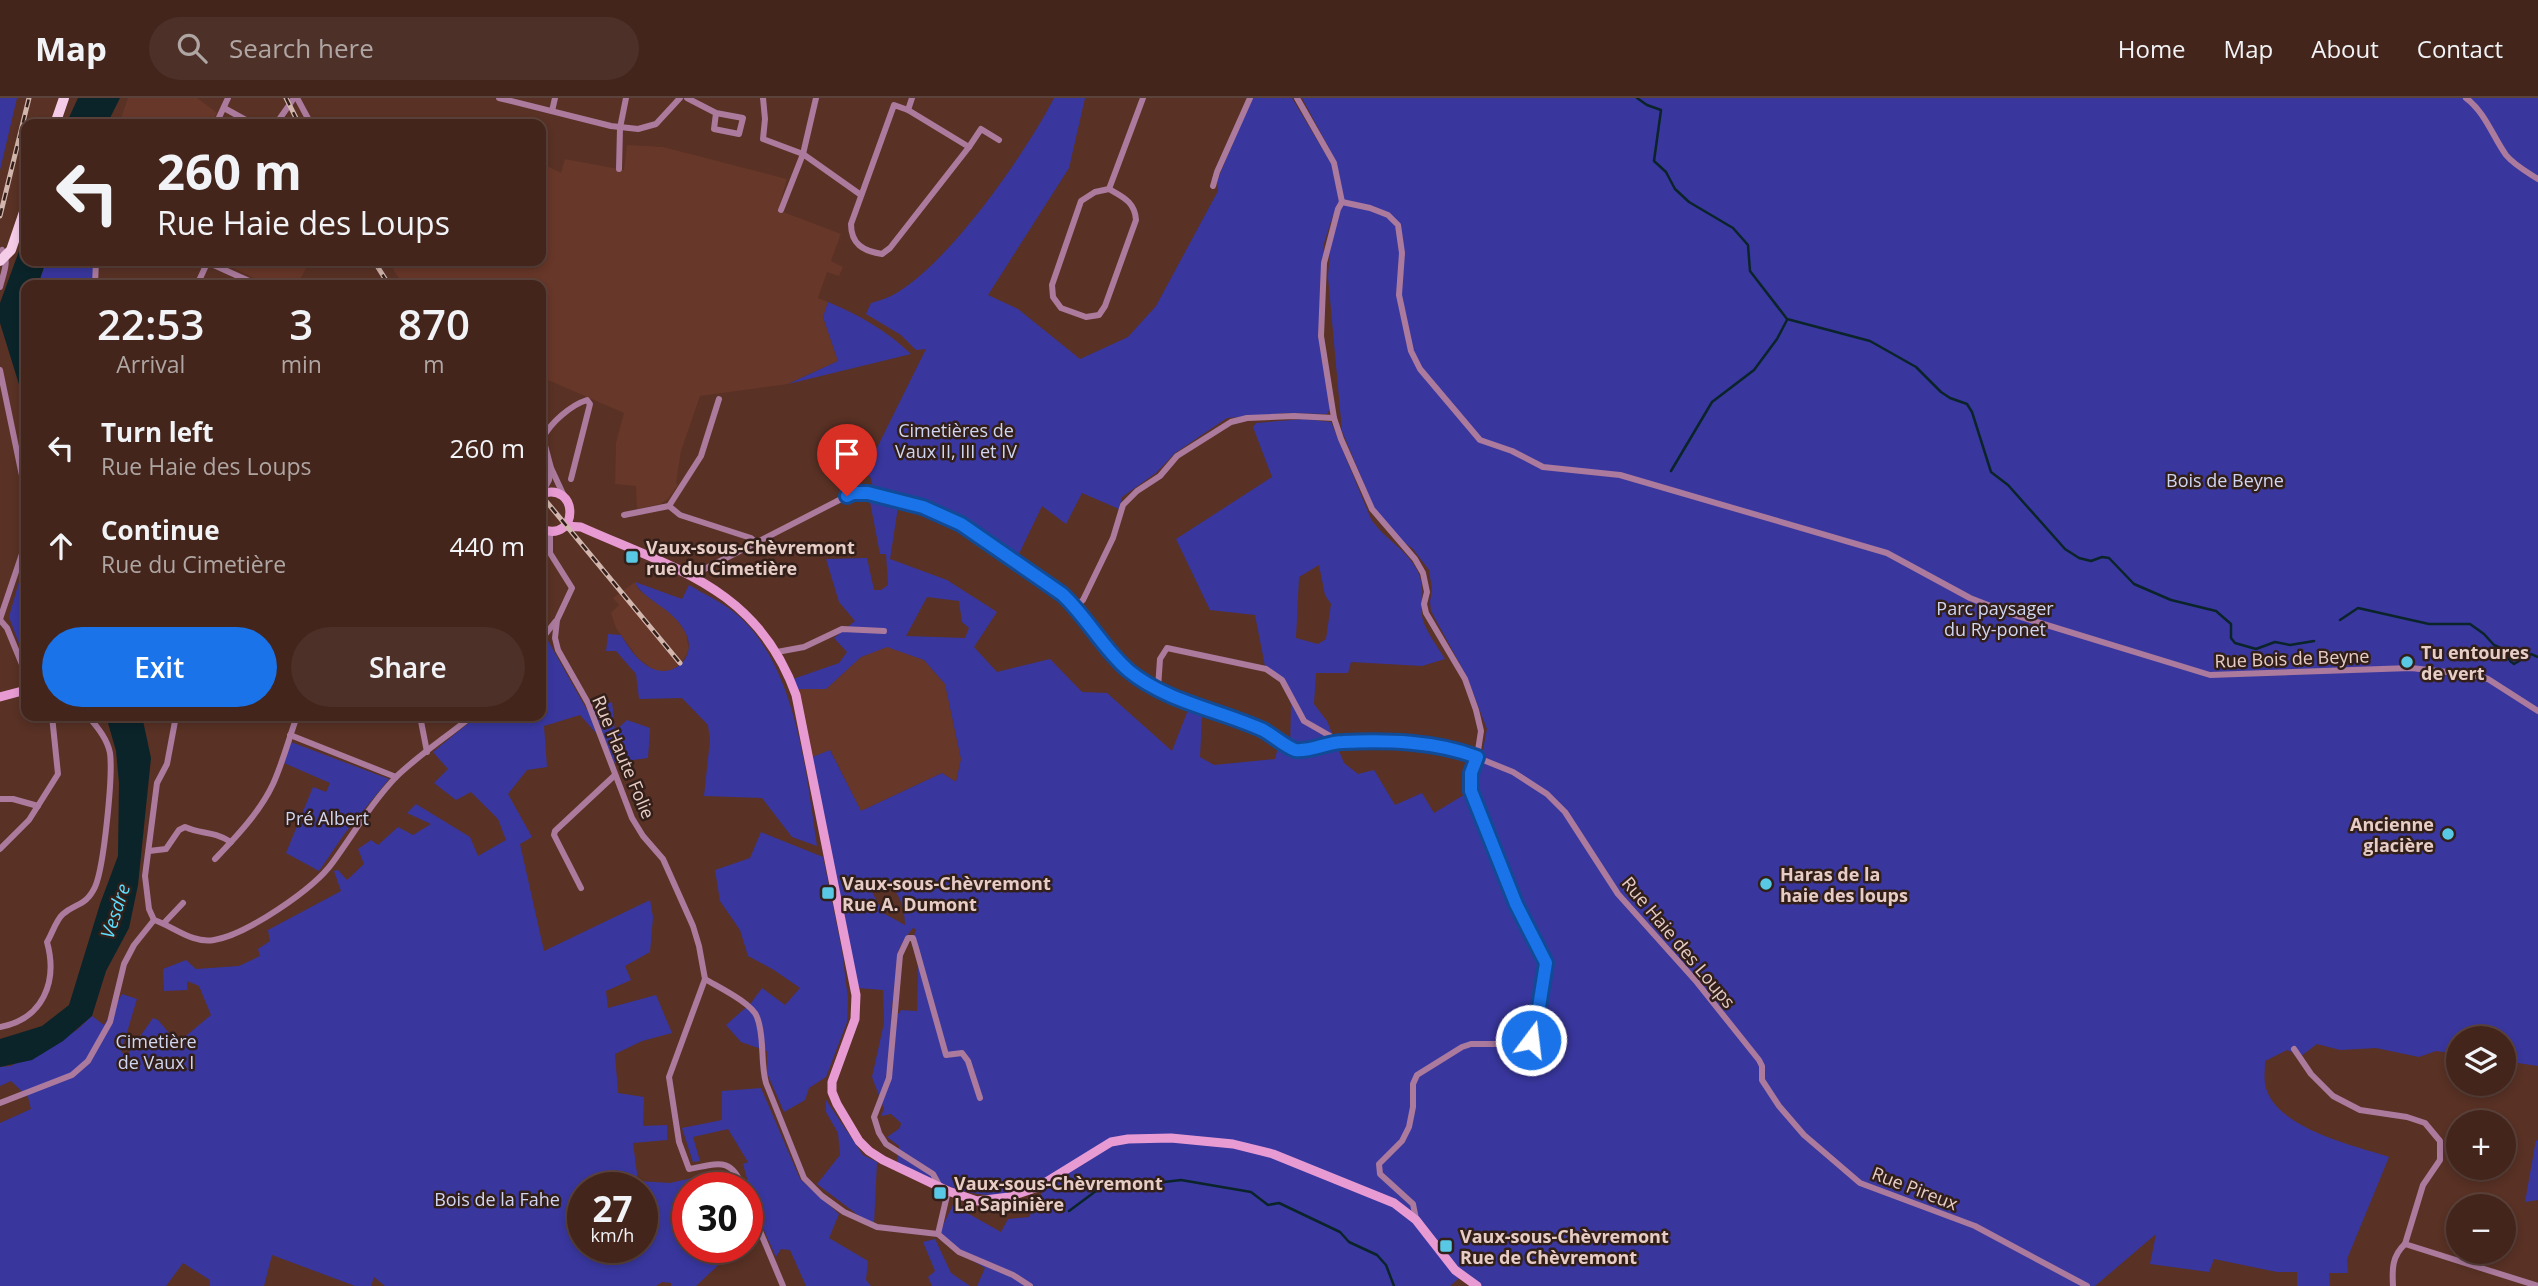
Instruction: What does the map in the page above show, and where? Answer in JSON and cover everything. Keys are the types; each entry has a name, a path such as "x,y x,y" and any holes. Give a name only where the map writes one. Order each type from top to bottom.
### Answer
{"main road":[{"path":"57,119 64,98"},
{"path":"2,255 15,238 21,221"},
{"path":"546,492 553,491 564,497 581,527"},
{"path":"565,526 571,513"},
{"path":"546,530 565,526 581,527 709,585 755,623 778,652 796,695 856,995 855,1020 834,1074 832,1092 859,1141 869,1151 944,1189 977,1201 1009,1197 1038,1187 1111,1142 1171,1138 1233,1144 1273,1154 1383,1197 1403,1208 1416,1220 1463,1281 1477,1286"},
{"path":"0,697 21,691"}],"street":[{"path":"218,119 228,98"},
{"path":"280,119 295,98 308,119"},
{"path":"499,98 620,128 638,129 656,124 680,98"},
{"path":"552,111 555,98"},
{"path":"619,169 620,128 625,98"},
{"path":"687,98 716,113 743,118 739,134 714,129 716,113"},
{"path":"762,98 765,119 763,139 803,154 861,195"},
{"path":"781,210 803,154 816,98"},
{"path":"908,110 912,98"},
{"path":"1109,189 1143,98"},
{"path":"1213,186 1250,98"},
{"path":"1297,98 1334,163 1342,202 1324,263 1321,336 1340,439 1372,509 1415,559 1423,573 1427,592 1426,613 1465,679 1481,731 1477,757 1471,773 1471,791 1516,904 1546,963 1539,1007 1540,1027 1531,1040 1523,1044 1462,1047 1417,1075 1413,1084 1413,1107 1409,1127 1402,1141 1378,1168 1380,1174 1413,1204 1416,1220"},
{"path":"2466,98 2480,113 2507,156 2538,179"},
{"path":"969,147 895,101 850,224 854,242 872,253 882,254 890,248 969,147 981,129 999,140"},
{"path":"224,108 244,119"},
{"path":"1109,189 1127,199 1135,209 1136,219 1105,306 1098,314 1086,317 1061,308 1053,297 1052,285 1082,201 1094,192 1109,189"},
{"name":"Rue Bois de Beyne","path":"1342,202 1388,215 1398,225 1402,253 1399,295 1411,351 1420,369 1474,436 1544,467 1620,475 1887,553 1970,598 2014,615 2210,675 2411,668 2462,673 2488,679 2538,711"},
{"path":"0,287 2,255"},
{"path":"218,266 247,280"},
{"path":"0,370 21,471"},
{"path":"624,515 668,506 701,456 719,399"},
{"path":"546,432 579,403 587,400 590,404 571,480"},
{"path":"1076,606 1083,600 1113,538 1123,505 1137,491 1160,476 1177,456 1231,422 1247,418 1334,418"},
{"path":"546,452 558,488 564,497"},
{"path":"546,486 550,480 551,468"},
{"name":"Rue Haie des Loups","path":"691,576 853,493 868,493 923,507 961,524 1076,606 1088,626 1129,671 1199,707 1264,731 1295,750 1340,742 1438,746 1456,749 1513,772 1547,794 1565,812 1618,894 1695,980 1759,1059 1762,1080"},
{"path":"668,506 680,515 756,542"},
{"name":"Rue Haute Folie","path":"546,535 550,553 572,587 557,620 555,638 558,650 588,703 632,818 663,859 673,880 693,926 705,979"},
{"path":"21,557 0,620 7,628 21,662"},
{"path":"546,634 557,620"},
{"path":"778,652 804,647 842,629 884,631"},
{"path":"1158,688 1160,659 1167,648 1266,669 1282,680 1304,721 1340,742"},
{"path":"0,849 24,827 58,774 53,721"},
{"path":"0,1027 33,1014 45,998 51,952 47,942 62,914 85,903 96,886 111,771 110,750 92,721"},
{"path":"175,721 167,764 157,783 145,876 149,909 154,920 201,940 214,940 258,923 320,876 332,863 362,817 396,777 466,721"},
{"path":"215,859 254,813 273,784 295,721"},
{"path":"421,721 427,752"},
{"path":"290,736 396,777"},
{"path":"581,888 554,835 555,831 615,775"},
{"path":"0,799 13,799 38,806"},
{"path":"149,851 166,849 179,830 185,827 197,832 216,833 231,842"},
{"path":"164,923 183,902"},
{"path":"0,1103 72,1075 88,1061 106,1030 124,964 134,945 154,920"},
{"path":"938,1234 944,1189 933,1174 886,1144 879,1133 874,1116 889,1078 900,955 908,939 913,938 946,1055 962,1054 968,1062 980,1098"},
{"path":"736,1172 731,1166 723,1163 689,1169 679,1142 669,1077 705,979 748,1006 757,1016 766,1083 804,1178 822,1196 861,1221 877,1227 938,1234 958,1252 1013,1275 1030,1286"},
{"path":"2294,1049 2311,1074 2333,1096 2360,1110 2407,1116 2425,1123 2440,1142 2440,1160 2423,1185 2405,1244 2397,1251 2394,1260 2393,1286"},
{"name":"Rue Pireux","path":"1762,1080 1779,1106 1804,1135 1860,1183 1975,1227 2087,1286"},
{"path":"763,1238 783,1286"},
{"path":"2405,1244 2538,1286"}],"shaded area":[{"path":"128,98 197,98 217,113 214,119 121,119"},
{"path":"627,145 663,147 787,179 778,210 841,234 831,261 843,267 839,276 827,272 818,298 828,302 823,317 838,361 788,384 700,396 681,451 676,483 678,485 668,499 660,504 637,509 636,486 615,484 616,443 624,413 546,379 546,280 400,280 391,266 546,266 546,166 561,173 565,159 624,170"},
{"path":"229,266 307,266 300,280 258,280"},
{"path":"635,582 639,590 676,618 686,633 689,650 681,664 673,670 661,672 651,668 638,658 616,628 611,613 619,605 613,598"},
{"path":"887,646 924,660 945,684 961,759 956,782 942,773 861,811 831,751 810,758 798,689 826,689 861,657"}],"green space":[{"path":"0,98 17,98 0,170"},
{"name":"Parc paysager du Ry-ponet","path":"1054,98 1085,98 1069,168 988,295 1018,309 1080,359 1128,337 1156,306 1218,191 1217,181 1252,98 1292,98 1332,165 1336,184 1338,165 1302,98 2538,98 2538,1066 2516,1063 2516,1026 2446,1026 2446,1052 2436,1051 2419,1057 2376,1048 2340,1050 2317,1044 2301,1056 2287,1050 2265,1061 2265,1084 2271,1099 2283,1112 2316,1132 2389,1157 2347,1259 2348,1273 2329,1273 2330,1286 2297,1286 2297,1272 2277,1272 2214,1259 2209,1272 2150,1264 2156,1234 2095,1286 1482,1286 1463,1275 1450,1286 977,1286 985,1268 956,1251 940,1231 953,1205 1001,1232 1008,1219 1029,1217 1042,1192 1024,1189 995,1195 969,1192 945,1185 897,1163 899,1146 887,1137 900,1128 901,1123 891,1114 881,1116 884,1109 872,1077 884,1023 883,990 858,988 810,758 830,750 861,811 942,773 956,782 961,759 945,684 924,660 887,647 861,657 826,689 798,689 793,679 839,663 847,652 834,638 855,621 839,602 826,559 867,558 874,590 881,590 888,585 886,554 880,554 870,502 898,507 890,559 947,580 997,612 974,647 997,672 1050,659 1082,692 1107,693 1172,751 1188,710 1202,716 1200,757 1214,765 1275,759 1277,751 1290,750 1291,704 1281,680 1265,666 1255,615 1210,610 1176,539 1272,477 1253,427 1256,423 1304,419 1331,422 1371,519 1408,557 1418,572 1422,589 1423,621 1445,659 1422,666 1351,662 1348,673 1316,673 1314,704 1327,721 1344,763 1358,774 1374,770 1395,805 1422,793 1434,813 1475,791 1487,729 1467,677 1431,611 1429,570 1413,549 1393,534 1375,510 1342,431 1328,277 1333,215 1324,243 1319,336 1330,409 1327,414 1287,413 1227,418 1175,453 1156,473 1122,497 1119,509 1082,493 1066,524 1042,506 1016,560 987,541 988,533 924,504 874,490 870,476 864,474 926,349 916,350 901,335 866,314 871,303 891,296 912,282 959,236 1024,148","holes":["1319,565 1325,595 1331,604 1326,639 1318,644 1296,638 1299,577","927,597 959,601 962,622 969,628 965,638 906,636","876,881 889,886 898,896 905,925 883,913 872,892","913,928 916,929 914,936 918,965 917,1011 901,1010 891,1024 899,951"]},
{"path":"44,266 97,266 96,280 40,280"},
{"path":"828,302 872,324 911,354 788,384 838,361 823,317"},
{"path":"21,575 21,649 9,617"},
{"path":"635,582 682,599 689,585 730,609 756,634 772,660 795,720 817,846 792,837 762,798 704,796 710,740 708,725 682,698 639,699 636,674 616,651 606,651 608,634 621,635 633,653 645,664 665,671 680,665 688,652 689,644 682,626 645,595"},
{"path":"547,639 587,710 612,702 615,731 627,720 650,728 648,758 610,763 597,734 580,715 544,726 547,767 527,770 508,794 532,837 520,844 544,951 650,900 653,917 650,952 625,966 631,980 606,991 608,1008 656,995 672,1033 642,1041 615,1054 618,1093 644,1097 643,1126 667,1125 667,1140 633,1143 637,1172 567,1172 567,1263 658,1263 658,1182 672,1183 672,1263 721,1263 696,1286 671,1286 671,1283 662,1282 656,1286 385,1286 374,1277 371,1286 355,1286 272,1255 264,1286 210,1286 210,1280 183,1263 166,1286 0,1286 0,1123 31,1109 28,1097 11,1081 0,1086 0,1067 11,1066 77,1030 92,1016 104,1025 122,994 137,999 121,1052 127,1055 153,1018 158,1020 179,1045 181,1040 211,1015 199,986 187,981 187,990 164,991 163,969 186,960 196,969 239,966 260,956 258,949 270,941 268,930 341,891 334,871 338,870 347,880 364,864 358,849 371,840 378,845 398,827 413,835 431,824 407,813 416,804 470,837 478,856 506,840 498,819 471,792 456,800 434,783 448,769 433,752 471,721 546,721"},
{"name":"Pré Albert","path":"291,742 389,779 345,833 319,871 286,853 313,787 326,792 330,783 284,763"},
{"path":"761,832 823,857 842,951 848,999 847,1022 826,1077 809,1088 805,1100 784,1112 767,1073 767,1051 741,1042 726,1025 751,1003 762,988 785,1005 800,988 748,956 740,930 720,901 715,870 750,858"},
{"path":"761,1088 800,1179 839,1214 829,1238 868,1261 866,1280 871,1286 806,1286 790,1250 781,1249 776,1257 763,1228 763,1172 745,1172 743,1164 748,1162 728,1129 693,1137 700,1161 693,1162 682,1128 722,1120 722,1091"},
{"path":"826,1100 863,1155 877,1162 874,1224 817,1184 840,1155 838,1133 826,1112"},
{"path":"2536,1140 2538,1200 2525,1202"},
{"path":"935,1239 951,1273 970,1286 932,1286 928,1277 935,1271 923,1242"}],"water":[{"path":"78,98 120,98 110,119 68,119"},
{"path":"21,246 21,266 44,266 40,280 21,280 21,391 0,323 0,303"},
{"name":"Vesdre","path":"107,721 143,721 151,758 138,885 129,928 106,971 92,1016 63,1041 32,1060 0,1067 0,1039 42,1026 69,1005 100,904 118,856 119,783 116,751"}],"waterway":[{"path":"1637,98 1661,110 1654,161 1666,172 1675,189 1689,202 1733,228 1748,245 1750,271 1787,319 1870,341 1916,367 1950,398 1967,404 1991,472 2008,485 2065,549 2079,558 2091,561 2102,557 2109,558 2134,584 2171,600 2216,611 2231,624 2231,638 2235,643 2256,649 2275,642 2290,645 2314,641"},
{"path":"1671,471 1712,402 1754,370 1777,339 1787,320"},
{"path":"2340,620 2358,608 2429,624 2470,624 2494,645 2505,650 2514,664 2531,654 2538,657"},
{"path":"1069,1211 1108,1182 1181,1180 1251,1192 1268,1205 1279,1203 1340,1232 1349,1242 1377,1255 1386,1265 1394,1286"}],"railway":[{"path":"24,119 29,98"},
{"path":"286,98 296,119"},
{"path":"0,216 21,131"},
{"path":"377,266 386,280"},
{"path":"546,501 680,663"}],"place":[{"name":"Vaux-sous-Chèvremont rue du Cimetière","path":"632,557"},
{"name":"Tu entoures de vert","path":"2407,662"},
{"name":"Ancienne glacière","path":"2448,834"},
{"name":"Haras de la haie des loups","path":"1766,884"},
{"name":"Vaux-sous-Chèvremont Rue A. Dumont","path":"828,893"},
{"name":"Vaux-sous-Chèvremont La Sapinière","path":"940,1193"},
{"name":"Vaux-sous-Chèvremont Rue de Chèvremont","path":"1446,1246"}],"route":[{"path":"847,496 853,493 868,493 923,507 961,524 1076,606 1088,626 1129,671 1199,707 1264,731 1295,750 1340,742 1408,743 1456,749 1477,757 1471,773 1471,791 1516,904 1546,963 1539,1007 1540,1027 1531,1040"}],"park label":[{"name":"Cimetières de Vaux II, III et IV","path":"956,440"},
{"name":"Bois de Beyne","path":"2225,480"},
{"name":"Cimetière de Vaux I","path":"156,1051"},
{"name":"Bois de la Fahe","path":"497,1199"}]}
